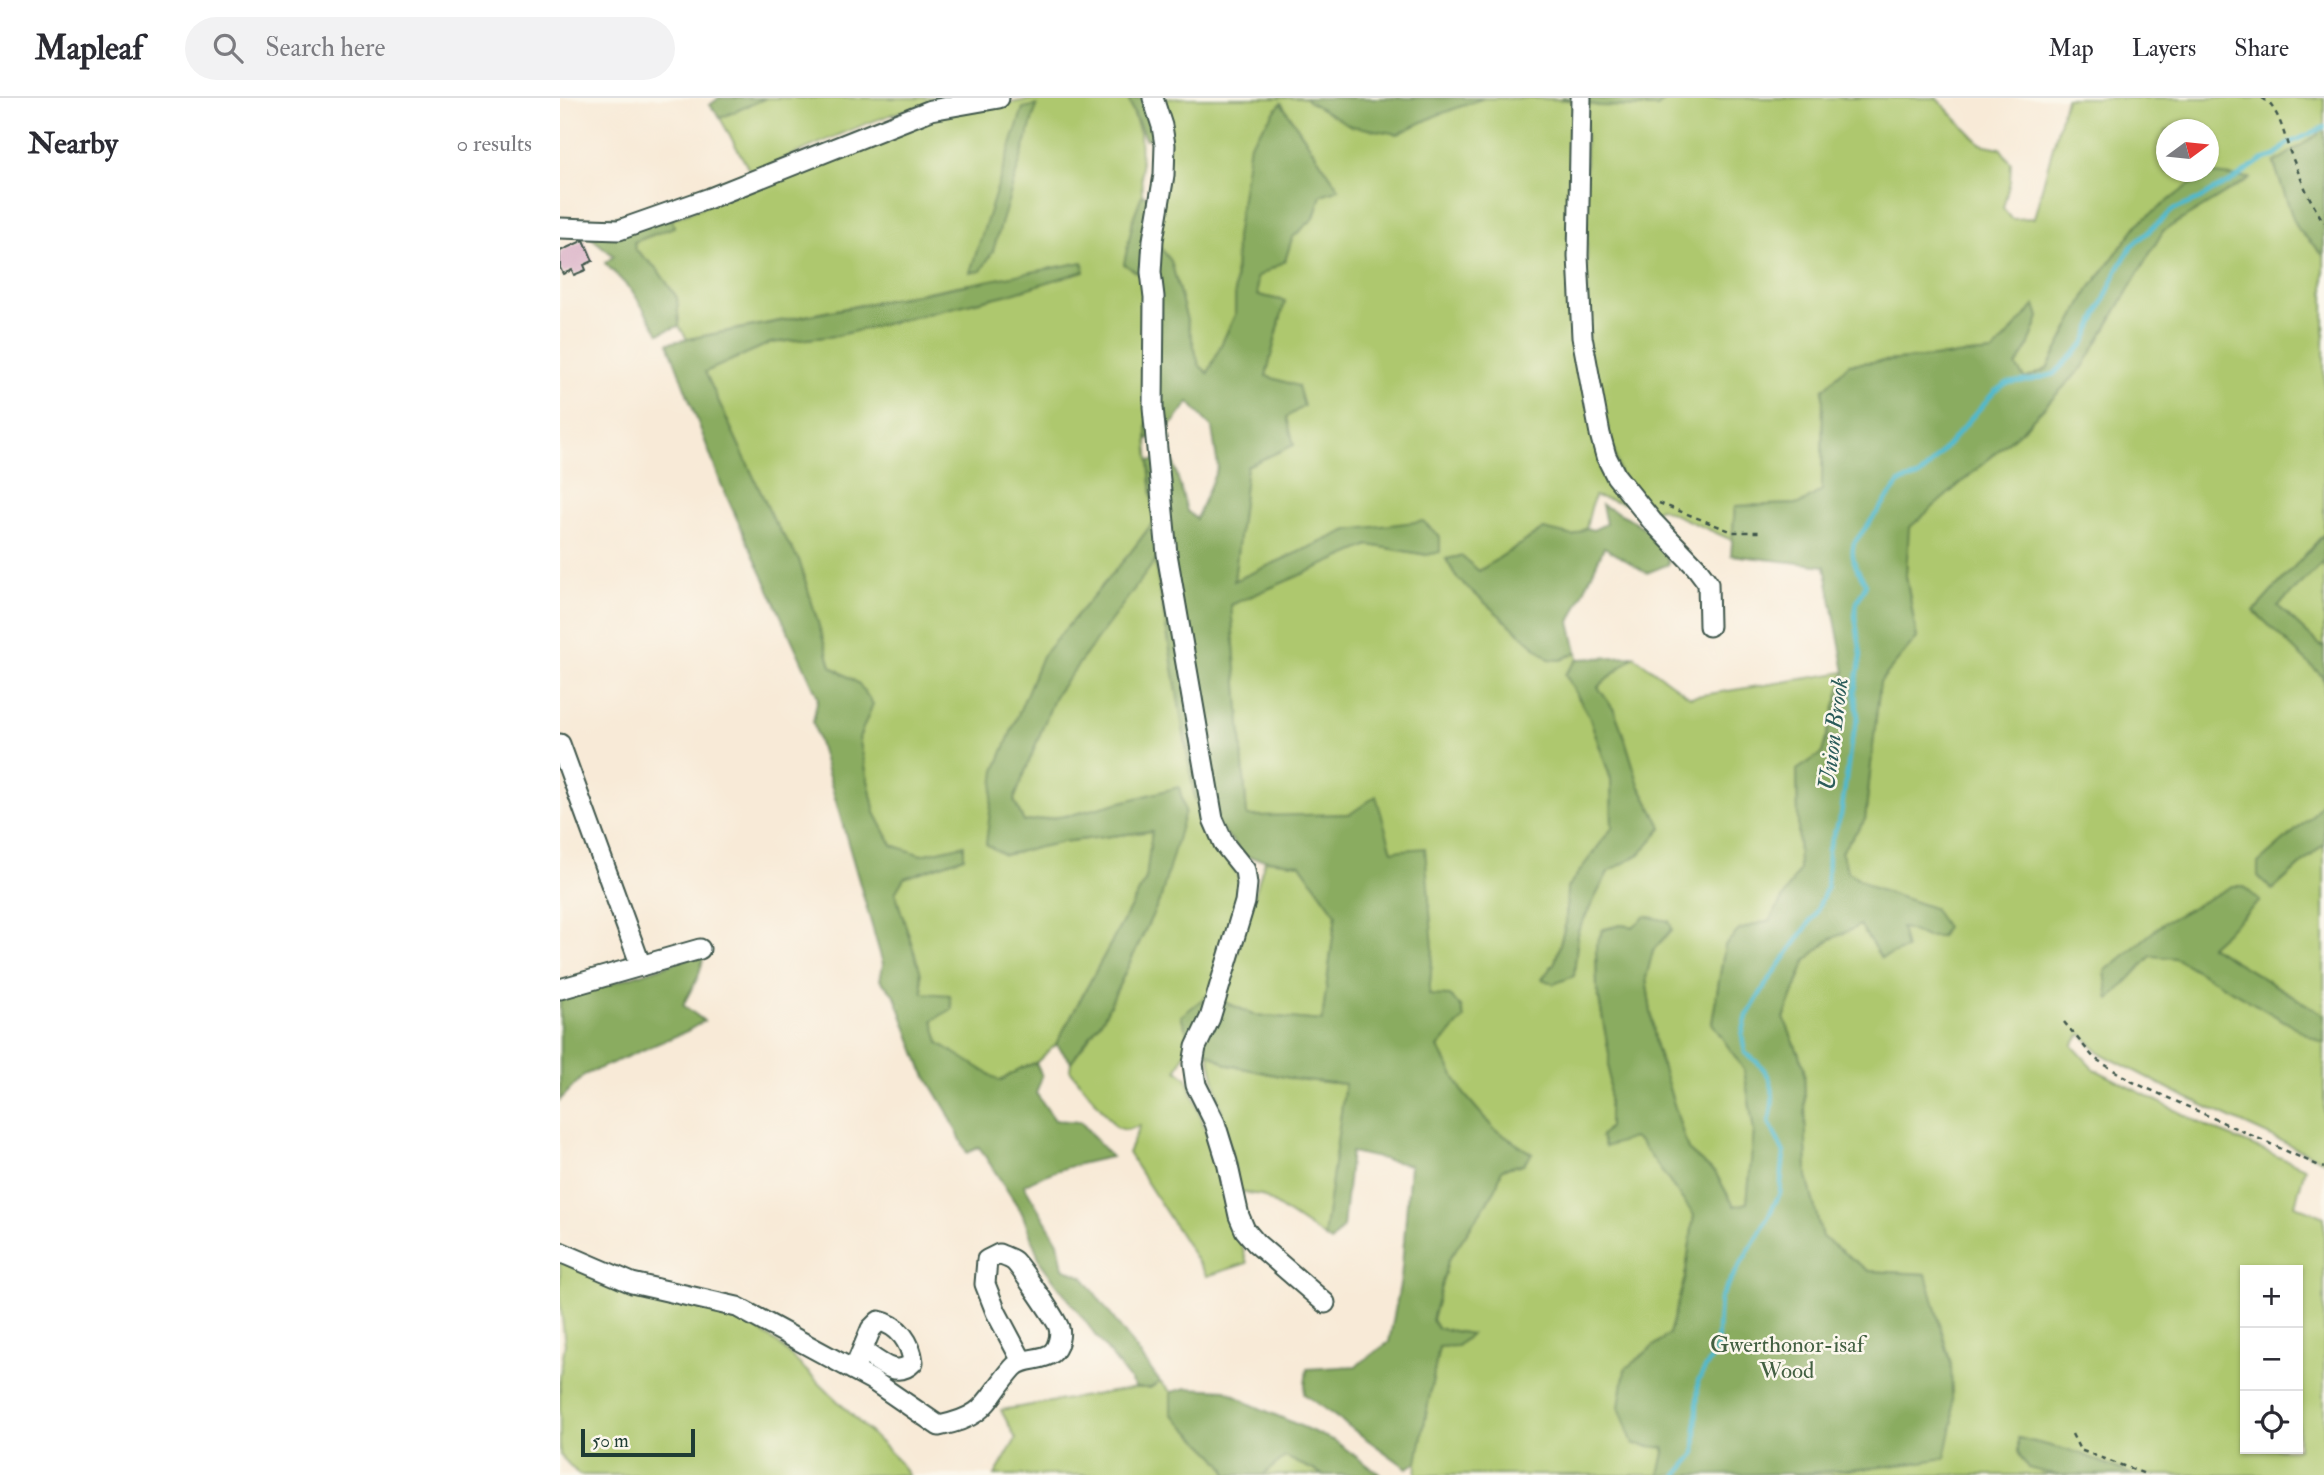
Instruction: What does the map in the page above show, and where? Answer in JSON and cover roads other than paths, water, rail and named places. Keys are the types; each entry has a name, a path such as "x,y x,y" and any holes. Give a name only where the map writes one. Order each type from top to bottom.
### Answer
{"street":[{"path":"560,228 620,230 710,198 931,110 999,98"},
{"path":"1153,98 1165,145 1164,174 1153,240 1151,271 1154,297 1153,407 1167,554 1213,819 1224,844 1245,870 1247,884 1245,902 1210,1018 1196,1046 1193,1064 1196,1085 1215,1123 1245,1230 1256,1243 1325,1303"},
{"path":"1581,98 1578,256 1582,337 1600,434 1606,456 1616,476 1708,583 1709,626"},
{"path":"560,744 641,966"},
{"path":"560,989 700,949"},
{"path":"560,1252 632,1283 737,1307 854,1370 939,1426 970,1417 986,1406 1014,1367 1022,1360 1041,1358 1053,1352 1059,1342 1059,1326 1014,1261 999,1254 987,1260 985,1284 996,1312 1022,1360"},
{"path":"854,1370 863,1351"}],"waterway":[{"name":"Union Brook","path":"1677,1475 1695,1454 1698,1381 1717,1348 1720,1298 1762,1229 1780,1193 1784,1153 1769,1122 1773,1091 1762,1067 1745,1053 1742,1035 1747,1016 1815,915 1827,887 1828,849 1841,815 1851,743 1858,717 1855,691 1861,655 1855,616 1857,602 1866,584 1853,559 1854,543 1900,482 1918,477 1927,469 1995,391 2007,383 2054,374 2084,344 2118,269 2131,247 2173,210 2200,199 2262,160 2275,156 2286,145 2324,127"}],"park label":[{"name":"Gwerthonor-isaf Wood","path":"1787,1357"}]}
